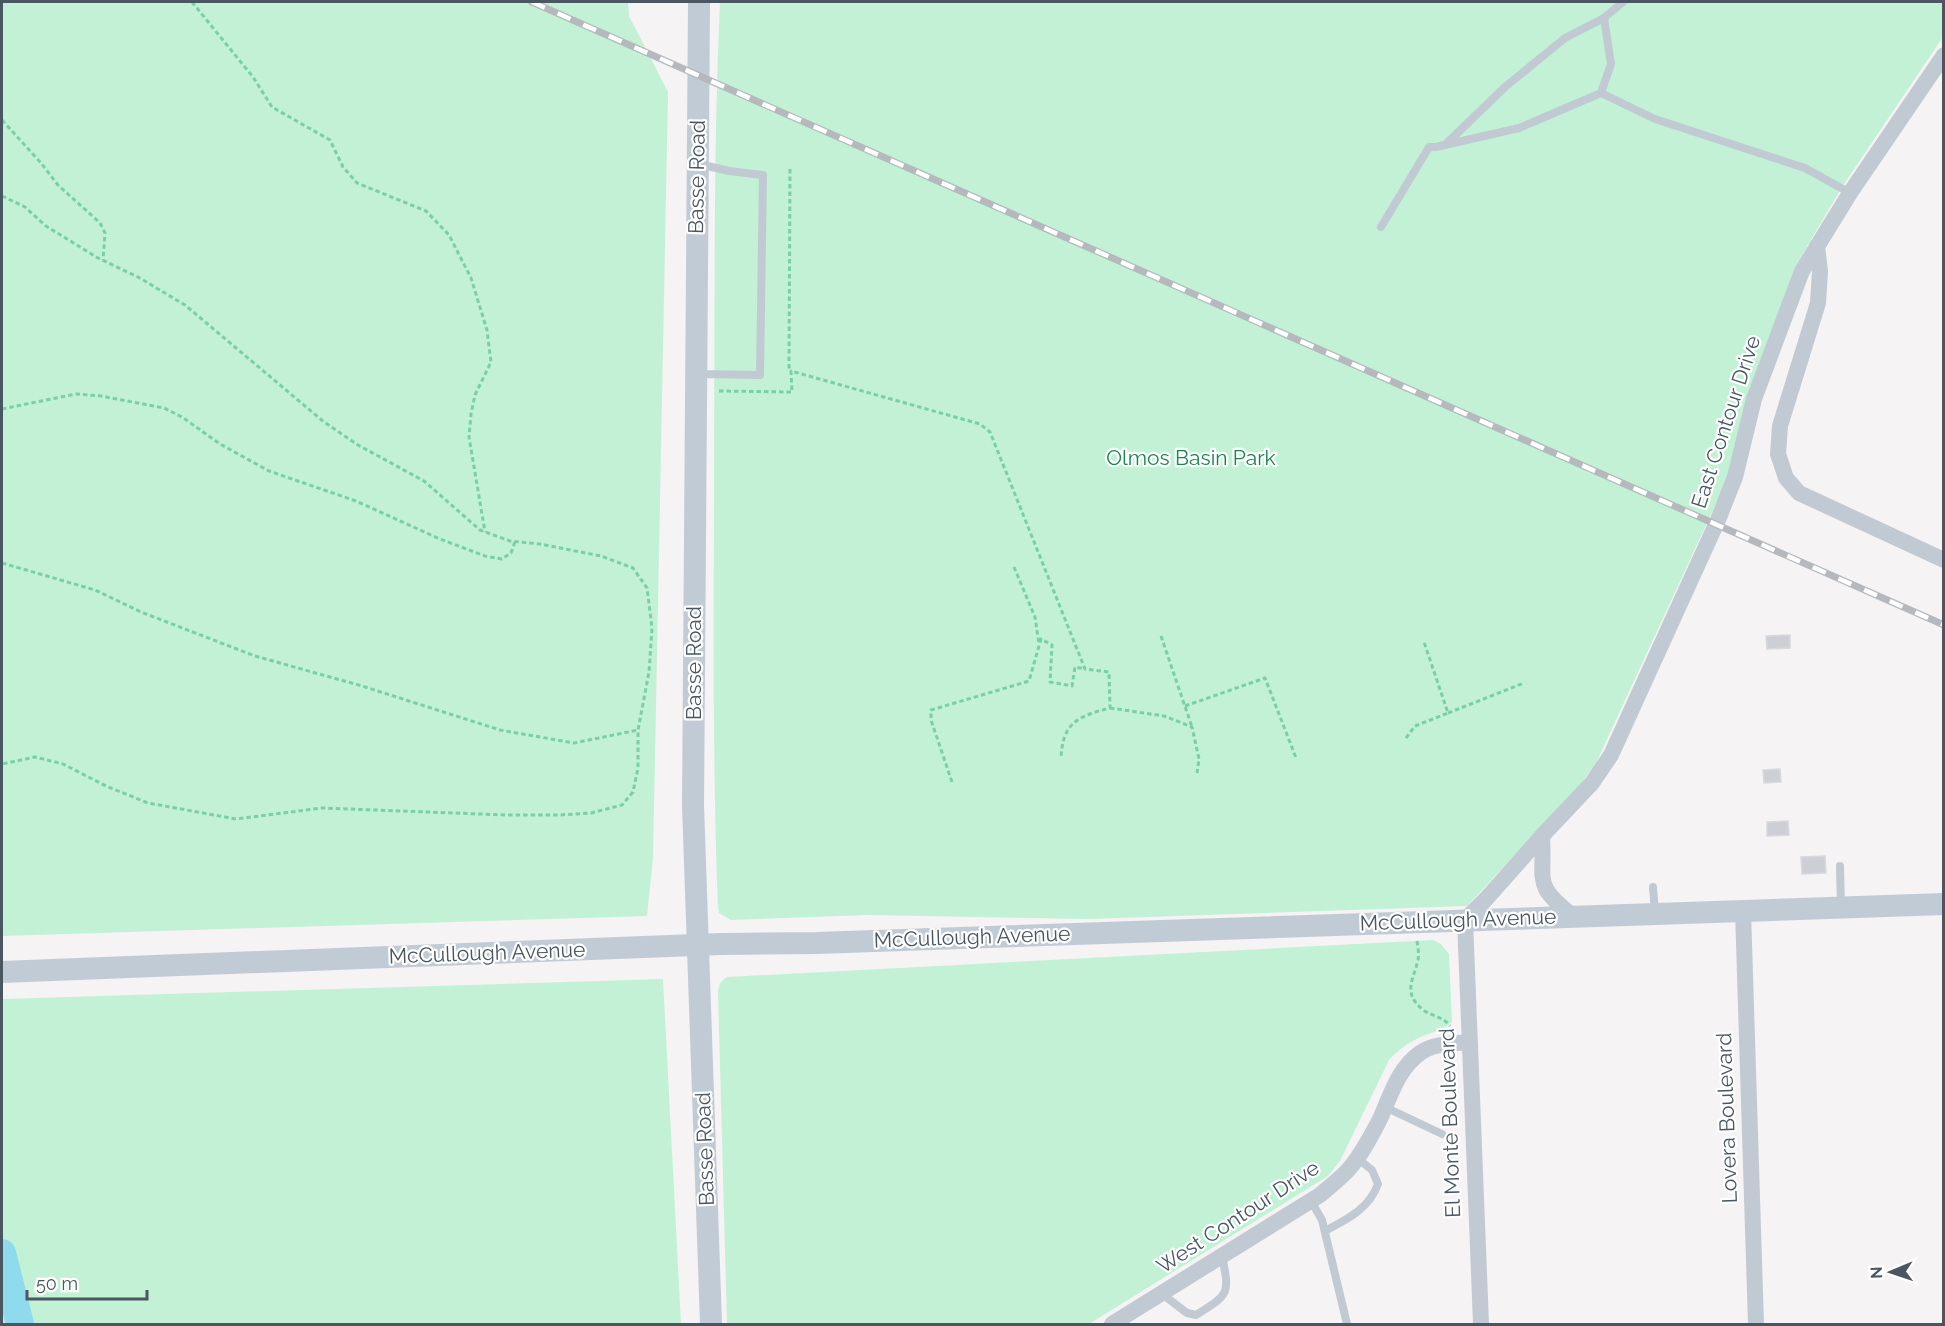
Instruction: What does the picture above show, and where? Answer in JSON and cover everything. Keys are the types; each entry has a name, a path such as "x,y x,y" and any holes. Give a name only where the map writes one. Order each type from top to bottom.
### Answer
{"main road":[{"name":"Basse Road","path":"699,2 693,805 711,1324"},
{"name":"McCullough Avenue","path":"2,972 699,945 817,943 1944,904"}],"street":[{"name":"East Contour Drive","path":"1465,920 1592,783 1611,755 1736,477 1754,399 1802,271 1850,193 1944,55"},
{"path":"1818,246 1820,271 1818,303 1780,426 1778,454 1786,478 1799,493 1944,560"},
{"path":"1542,836 1543,884 1552,900 1574,917"},
{"name":"Lovera Boulevard","path":"1743,911 1756,1324"},
{"name":"El Monte Boulevard","path":"1465,920 1481,1324"},
{"name":"West Contour Drive","path":"1112,1324 1311,1201 1347,1171 1357,1158 1380,1118 1398,1078 1420,1053 1432,1047 1469,1042"}],"lane":[{"path":"1444,146 1505,87 1565,38 1604,18 1623,2"},
{"path":"1381,227 1429,147 1444,146 1519,129 1601,93 1611,64 1604,18"},
{"path":"1601,93 1655,119 1805,168 1850,193"},
{"path":"695,374 760,375 763,175 697,164"},
{"path":"1840,866 1841,908"},
{"path":"1653,887 1654,914"},
{"path":"1384,1107 1442,1134"},
{"path":"1325,1231 1355,1215 1374,1197 1378,1184 1372,1170 1357,1158"},
{"path":"1311,1201 1322,1220 1347,1324"},
{"path":"1162,1294 1187,1313 1196,1315 1222,1299 1227,1290 1222,1256"}],"path":[{"path":"192,2 253,77 272,106 330,140 343,167 357,183 426,211 449,235 471,278 487,330 491,362 476,395 471,414 469,437 485,532"},
{"path":"2,120 58,185 100,223 105,233 103,260"},
{"path":"719,391 792,392 789,367 790,169"},
{"path":"2,196 25,207 46,226 103,260 138,277 185,305 324,422 358,445 424,481 485,532 515,542 540,544 601,556 633,568 647,588 652,628 649,672 638,730 638,768 633,792 622,806 591,813 506,815 322,808 236,819 148,803 106,786 63,764 35,757 2,764"},
{"path":"791,371 980,424 990,432 1085,669"},
{"path":"2,409 76,394 101,396 164,408 182,417 220,444 269,471 356,501 485,556 502,559 510,553 515,542"},
{"path":"2,563 95,590 141,612 255,656 362,686 500,730 574,743 638,730"},
{"path":"1014,567 1035,617 1039,645"},
{"path":"1161,636 1192,727 1199,759 1197,774"},
{"path":"952,782 931,720 931,710 1029,681 1041,639 1052,645 1050,682 1072,686 1075,667 1109,672 1110,708"},
{"path":"1424,642 1448,713"},
{"path":"1185,706 1265,678 1296,758"},
{"path":"1406,738 1415,726 1524,683"},
{"path":"1061,759 1061,743 1071,724 1089,713 1110,708 1164,716 1192,727"},
{"path":"1417,939 1418,962 1411,982 1413,998 1425,1011 1444,1019 1450,1026"}],"green space":[{"path":"2,2 628,2 629,16 668,92 653,858 647,916 2,936"},
{"name":"Olmos Basin Park","path":"720,2 1943,2 1943,37 1842,187 1795,267 1750,393 1731,471 1596,763 1579,786 1467,906 1088,919 868,915 731,920 719,913 718,907 714,742 715,234"},
{"path":"1433,940 1441,944 1449,954 1452,1022 1408,1044 1389,1060 1340,1161 1328,1176 1089,1324 727,1324 718,991 720,983 727,977"},
{"path":"663,979 681,1324 2,1324 2,999"}],"building":[{"path":"1790,635 1790,648 1767,649 1766,636"},
{"path":"1780,769 1781,782 1764,783 1763,770"},
{"path":"1788,821 1789,835 1767,836 1767,822"},
{"path":"1825,856 1826,873 1802,874 1801,857"}],"waterway":[{"path":"2,1253 20,1324"}],"railway":[{"path":"532,2 1944,625"}]}
